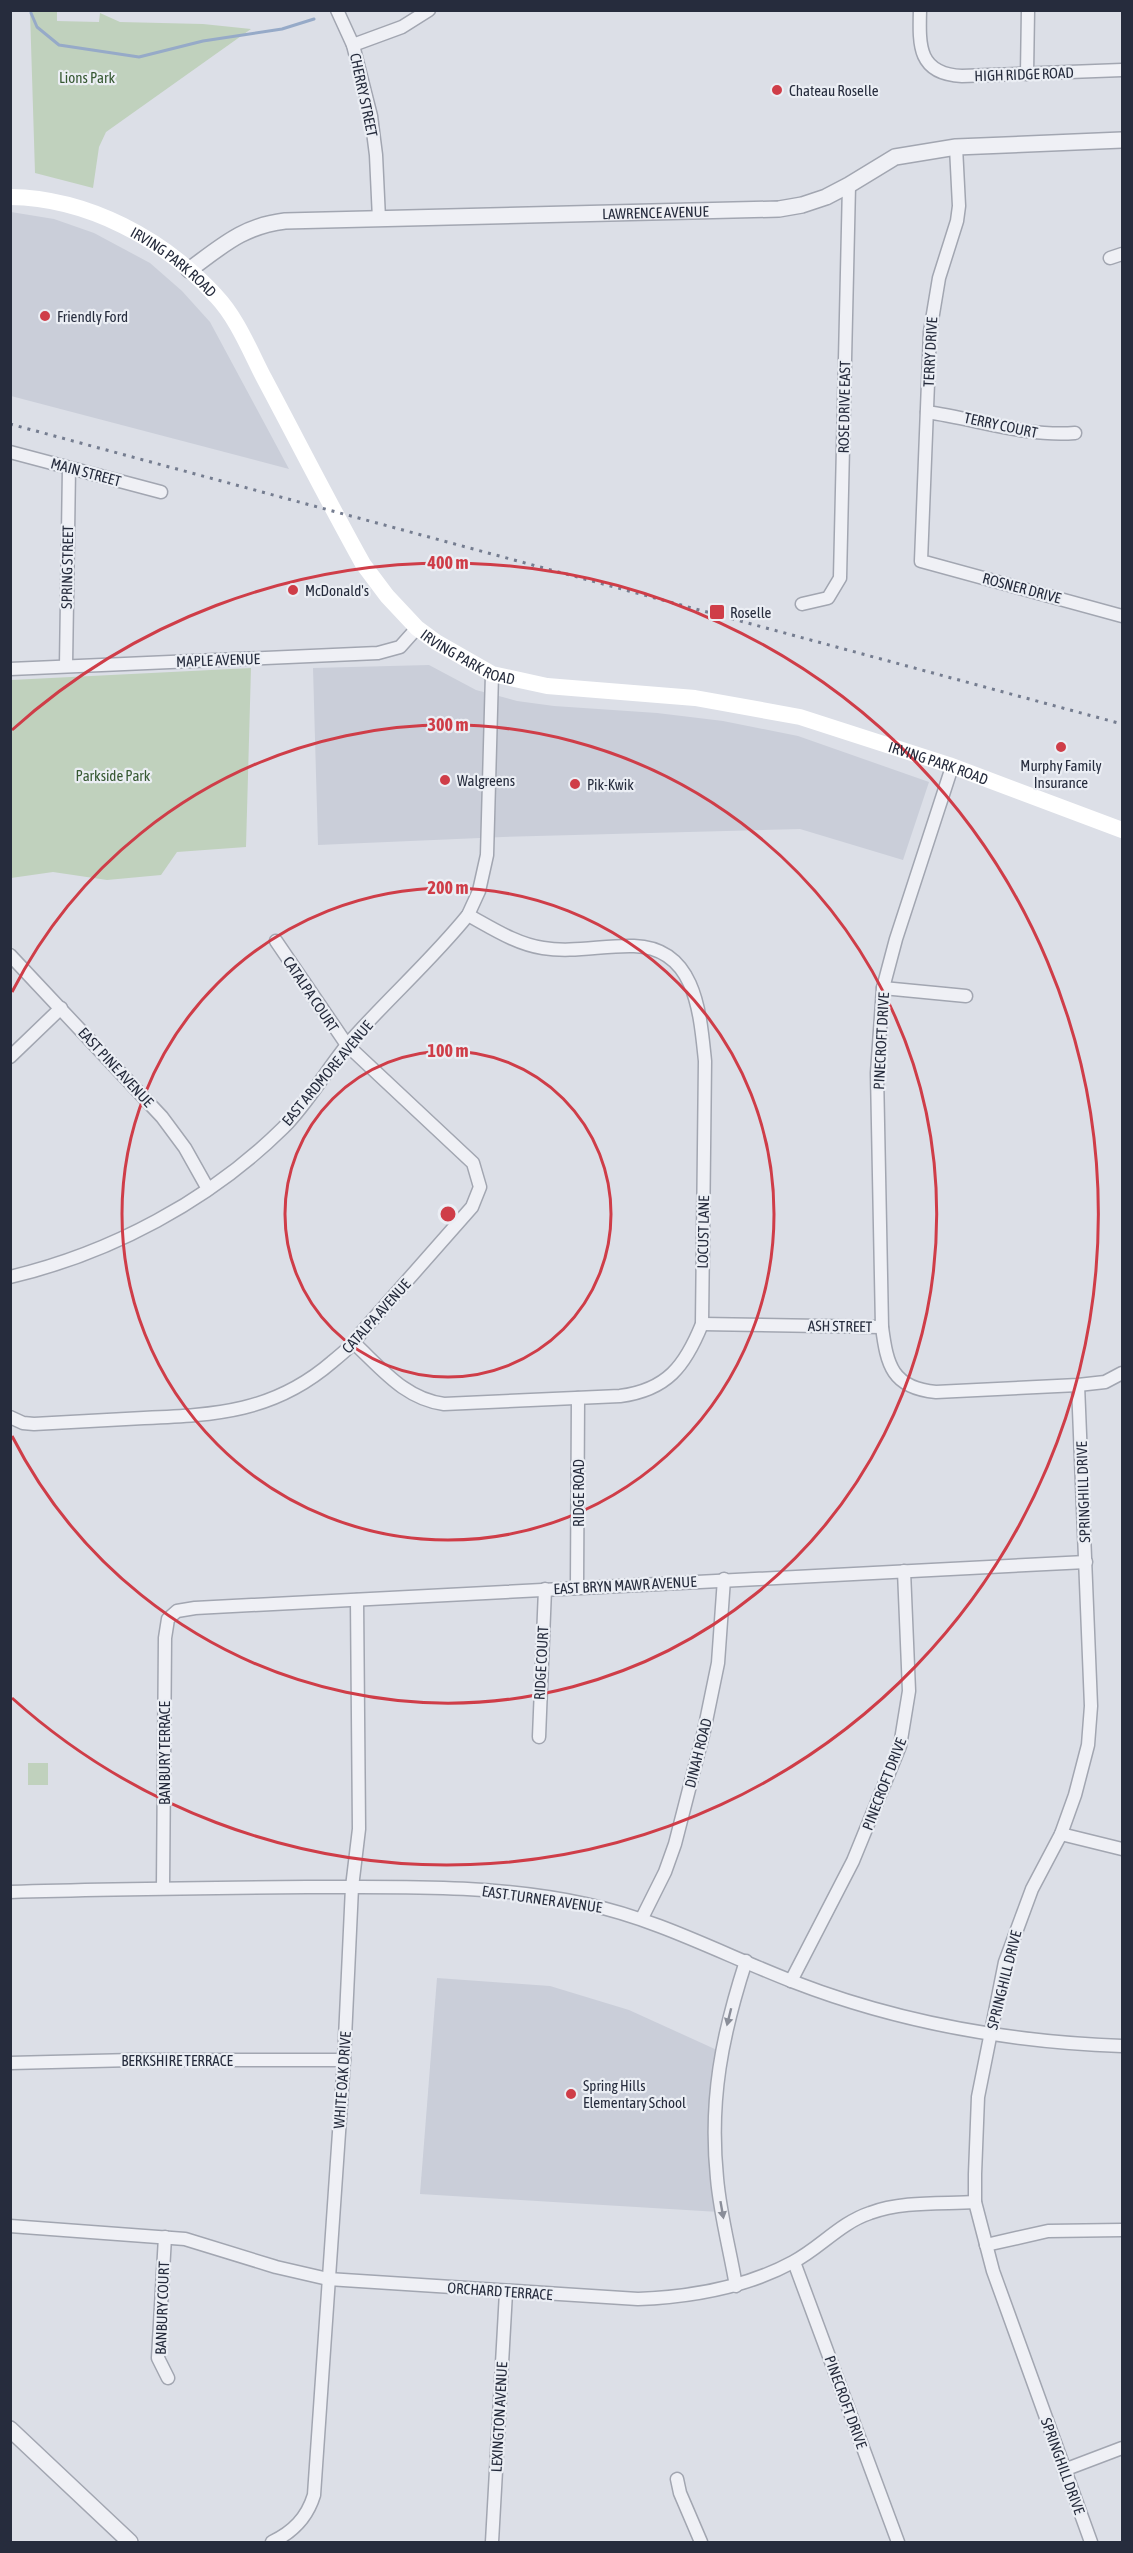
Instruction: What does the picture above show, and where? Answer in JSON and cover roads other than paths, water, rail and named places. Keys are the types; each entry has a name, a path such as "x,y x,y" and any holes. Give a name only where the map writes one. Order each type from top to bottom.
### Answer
{"main road":[{"name":"IRVING PARK ROAD","path":"10,197 59,204 117,223 156,244 189,270 217,297 240,334 363,564 387,596 417,628 436,642 492,674 547,686 695,698 752,706 800,717 952,766 1122,830"}],"street":[{"name":"CHERRY STREET","path":"337,10 353,45 371,116 376,154 379,219"},
{"path":"353,45 402,27 429,10"},
{"name":"HIGH RIDGE ROAD","path":"920,10 919,42 922,55 928,63 944,74 1027,74 1122,70"},
{"path":"1027,74 1028,10"},
{"name":"LAWRENCE AVENUE","path":"189,270 235,236 266,224 779,209 802,205 849,185 895,157 956,147 1122,140"},
{"name":"TERRY DRIVE","path":"921,561 933,308 939,278 954,235 959,206 956,147"},
{"name":"ROSE DRIVE EAST","path":"802,604 828,598 840,578 849,185"},
{"name":"TERRY COURT","path":"927,412 966,417 1039,434 1075,434"},
{"name":"MAIN STREET","path":"10,452 161,492"},
{"name":"SPRING STREET","path":"66,666 69,468"},
{"name":"ROSNER DRIVE","path":"921,561 1122,616"},
{"name":"MAPLE AVENUE","path":"10,669 378,653 400,647 417,628"},
{"name":"EAST ARDMORE AVENUE","path":"10,1277 46,1268 103,1247 151,1224 208,1189 282,1128 303,1106 347,1046 468,915 479,891 487,855 492,674"},
{"name":"PINECROFT DRIVE","path":"882,1327 877,1073 884,988 896,939 952,766"},
{"name":"LOCUST LANE","path":"354,1343 413,1396 428,1402 444,1404 578,1398 634,1394 672,1377 690,1352 702,1324 705,1061 702,1026 688,979 675,960 658,951 636,946 542,948 510,938 468,915"},
{"name":"CATALPA COURT","path":"276,941 347,1046"},
{"name":"EAST PINE AVENUE","path":"10,955 162,1117 185,1148 208,1189"},
{"path":"884,988 966,996"},
{"path":"10,1057 61,1008"},
{"name":"CATALPA AVENUE","path":"10,1417 23,1423 34,1424 204,1416 230,1412 258,1405 288,1393 314,1377 354,1343 464,1218 479,1196 480,1187 473,1163 347,1046"},
{"name":"ASH STREET","path":"702,1324 882,1327 886,1358 895,1376 921,1391 1078,1385"},
{"path":"1078,1385 1105,1382 1122,1373"},
{"name":"SPRINGHILL DRIVE","path":"1078,1385 1091,1706 1088,1745 1079,1781 1061,1834 1032,1889 1005,1962 977,2106 975,2202 993,2271 1091,2542"},
{"name":"RIDGE ROAD","path":"577,1587 578,1398"},
{"name":"EAST BRYN MAWR AVENUE","path":"168,1618 177,1611 195,1608 1086,1562"},
{"name":"PINECROFT DRIVE","path":"791,1981 853,1861 900,1746 909,1691 904,1571"},
{"name":"DINAH ROAD","path":"642,1918 675,1844 705,1731 718,1664 724,1580"},
{"name":"RIDGE COURT","path":"539,1737 545,1589"},
{"name":"WHITE OAK DRIVE","path":"272,2542 296,2526 314,2495 344,2060 352,1887 359,1829 357,1600"},
{"name":"BANBURY TERRACE","path":"164,1888 165,1638 168,1618"},
{"path":"1061,1834 1122,1849"},
{"name":"EAST TURNER AVENUE","path":"10,1892 352,1887 466,1889 520,1894 582,1903 642,1918 791,1981 894,2015 1019,2039 1122,2046"},
{"path":"736,2286 717,2181 714,2115 722,2046 746,1961"},
{"name":"BERKSHIRE TERRACE","path":"10,2063 133,2060 344,2060"},
{"name":"ORCHARD TERRACE","path":"10,2226 165,2236 206,2244 276,2267 328,2279 638,2300 684,2297 736,2286 794,2262 831,2234 871,2212 898,2207 975,2202"},
{"path":"986,2245 1048,2231 1122,2230"},
{"name":"BANBURY COURT","path":"165,2236 158,2358 168,2378"},
{"name":"PINECROFT DRIVE","path":"794,2262 898,2542"},
{"name":"LEXINGTON AVENUE","path":"492,2542 506,2292"},
{"path":"10,2429 130,2542"},
{"path":"1064,2470 1122,2448"},
{"path":"677,2479 680,2493 701,2542"}],"waterway":[{"path":"31,13 37,27 59,45 139,57 203,41 282,29 314,19"}],"railway":[{"path":"10,424 1122,724"}],"place":[{"name":"Chateau Roselle","path":"777,90"},
{"name":"Friendly Ford","path":"45,316"},
{"name":"McDonald's","path":"293,590"},
{"name":"Roselle","path":"717,612"},
{"name":"Murphy Family Insurance","path":"1061,747"},
{"name":"Walgreens","path":"445,780"},
{"name":"Pik-Kwik","path":"575,784"},
{"name":"Spring Hills Elementary School","path":"571,2094"}],"park label":[{"name":"Lions Park","path":"87,77"},
{"name":"Parkside Park","path":"113,775"}]}
